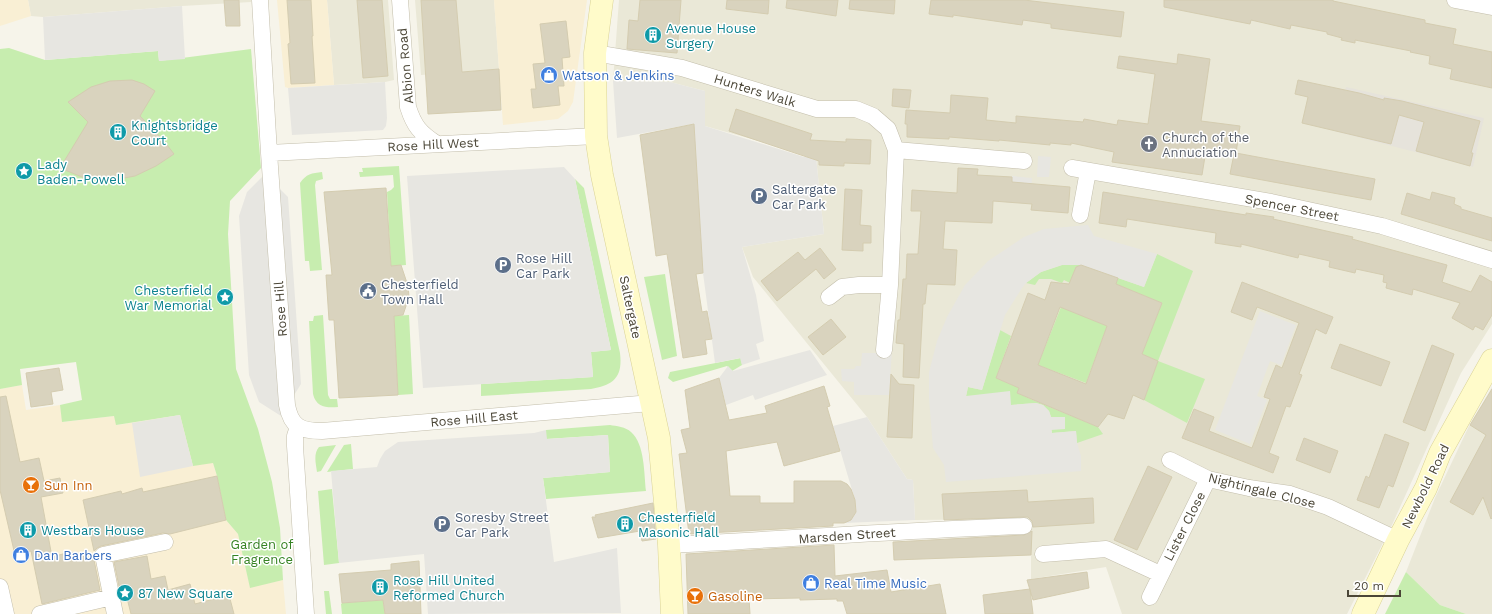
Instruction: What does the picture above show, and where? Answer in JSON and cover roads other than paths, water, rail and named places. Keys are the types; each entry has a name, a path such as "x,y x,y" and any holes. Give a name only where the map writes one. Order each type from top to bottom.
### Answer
{"street":[{"name":"Rose Hill","path":"260,0 287,405 289,414 293,422 298,427"},
{"name":"Albion Road","path":"400,0 408,107 412,120 417,128 426,137 437,144"},
{"name":"Saltergate","path":"602,0 596,53 596,136 602,175 659,438 669,545 669,613"},
{"path":"1455,0 1492,7"},
{"name":"Hunters Walk","path":"596,53 682,68 817,109 856,109 873,116 888,129 896,150 890,285 884,350"},
{"name":"Rose Hill West","path":"269,153 596,136"},
{"path":"896,150 1024,161"},
{"name":"Spencer Street","path":"1072,168 1271,202 1382,226 1492,260"},
{"path":"1080,215 1088,171"},
{"path":"828,297 842,287 859,285 890,285"},
{"name":"Newbold Road","path":"1363,614 1398,540 1426,488 1440,452 1492,360"},
{"name":"Rose Hill East","path":"298,427 308,431 322,431 651,403"},
{"path":"298,427 295,436 295,446 306,614"},
{"name":"Nightingale Close","path":"1170,460 1208,479 1249,488 1290,494 1328,507 1398,540"},
{"name":"Lister Close","path":"1150,597 1208,479"},
{"name":"Marsden Street","path":"669,545 838,536 927,529 1024,526"},
{"path":"114,614 103,555 164,542"},
{"name":"Lister Close","path":"1042,554 1106,549 1160,574"},
{"path":"0,587 6,614"},
{"path":"40,614 111,595"}],"place":[{"name":"Avenue House Surgery","path":"653,35"},
{"name":"Watson & Jenkins","path":"549,75"},
{"name":"Knightsbridge Court","path":"118,132"},
{"name":"Church of the Annuciation","path":"1149,144"},
{"name":"Lady Baden-Powell","path":"24,171"},
{"name":"Saltergate Car Park","path":"759,196"},
{"name":"Rose Hill Car Park","path":"503,265"},
{"name":"Chesterfield Town Hall","path":"368,291"},
{"name":"Chesterfield War Memorial","path":"225,297"},
{"name":"Sun Inn","path":"31,485"},
{"name":"Soresby Street Car Park","path":"442,524"},
{"name":"Chesterfield Masonic Hall","path":"625,524"},
{"name":"Westbars House","path":"28,530"},
{"name":"Dan Barbers","path":"21,555"},
{"name":"Real Time Music","path":"811,583"},
{"name":"Rose Hill United Reformed Church","path":"380,587"},
{"name":"87 New Square","path":"125,593"},
{"name":"Gasoline","path":"695,596"}],"park label":[{"name":"Garden of Fragrence","path":"262,552"}]}
